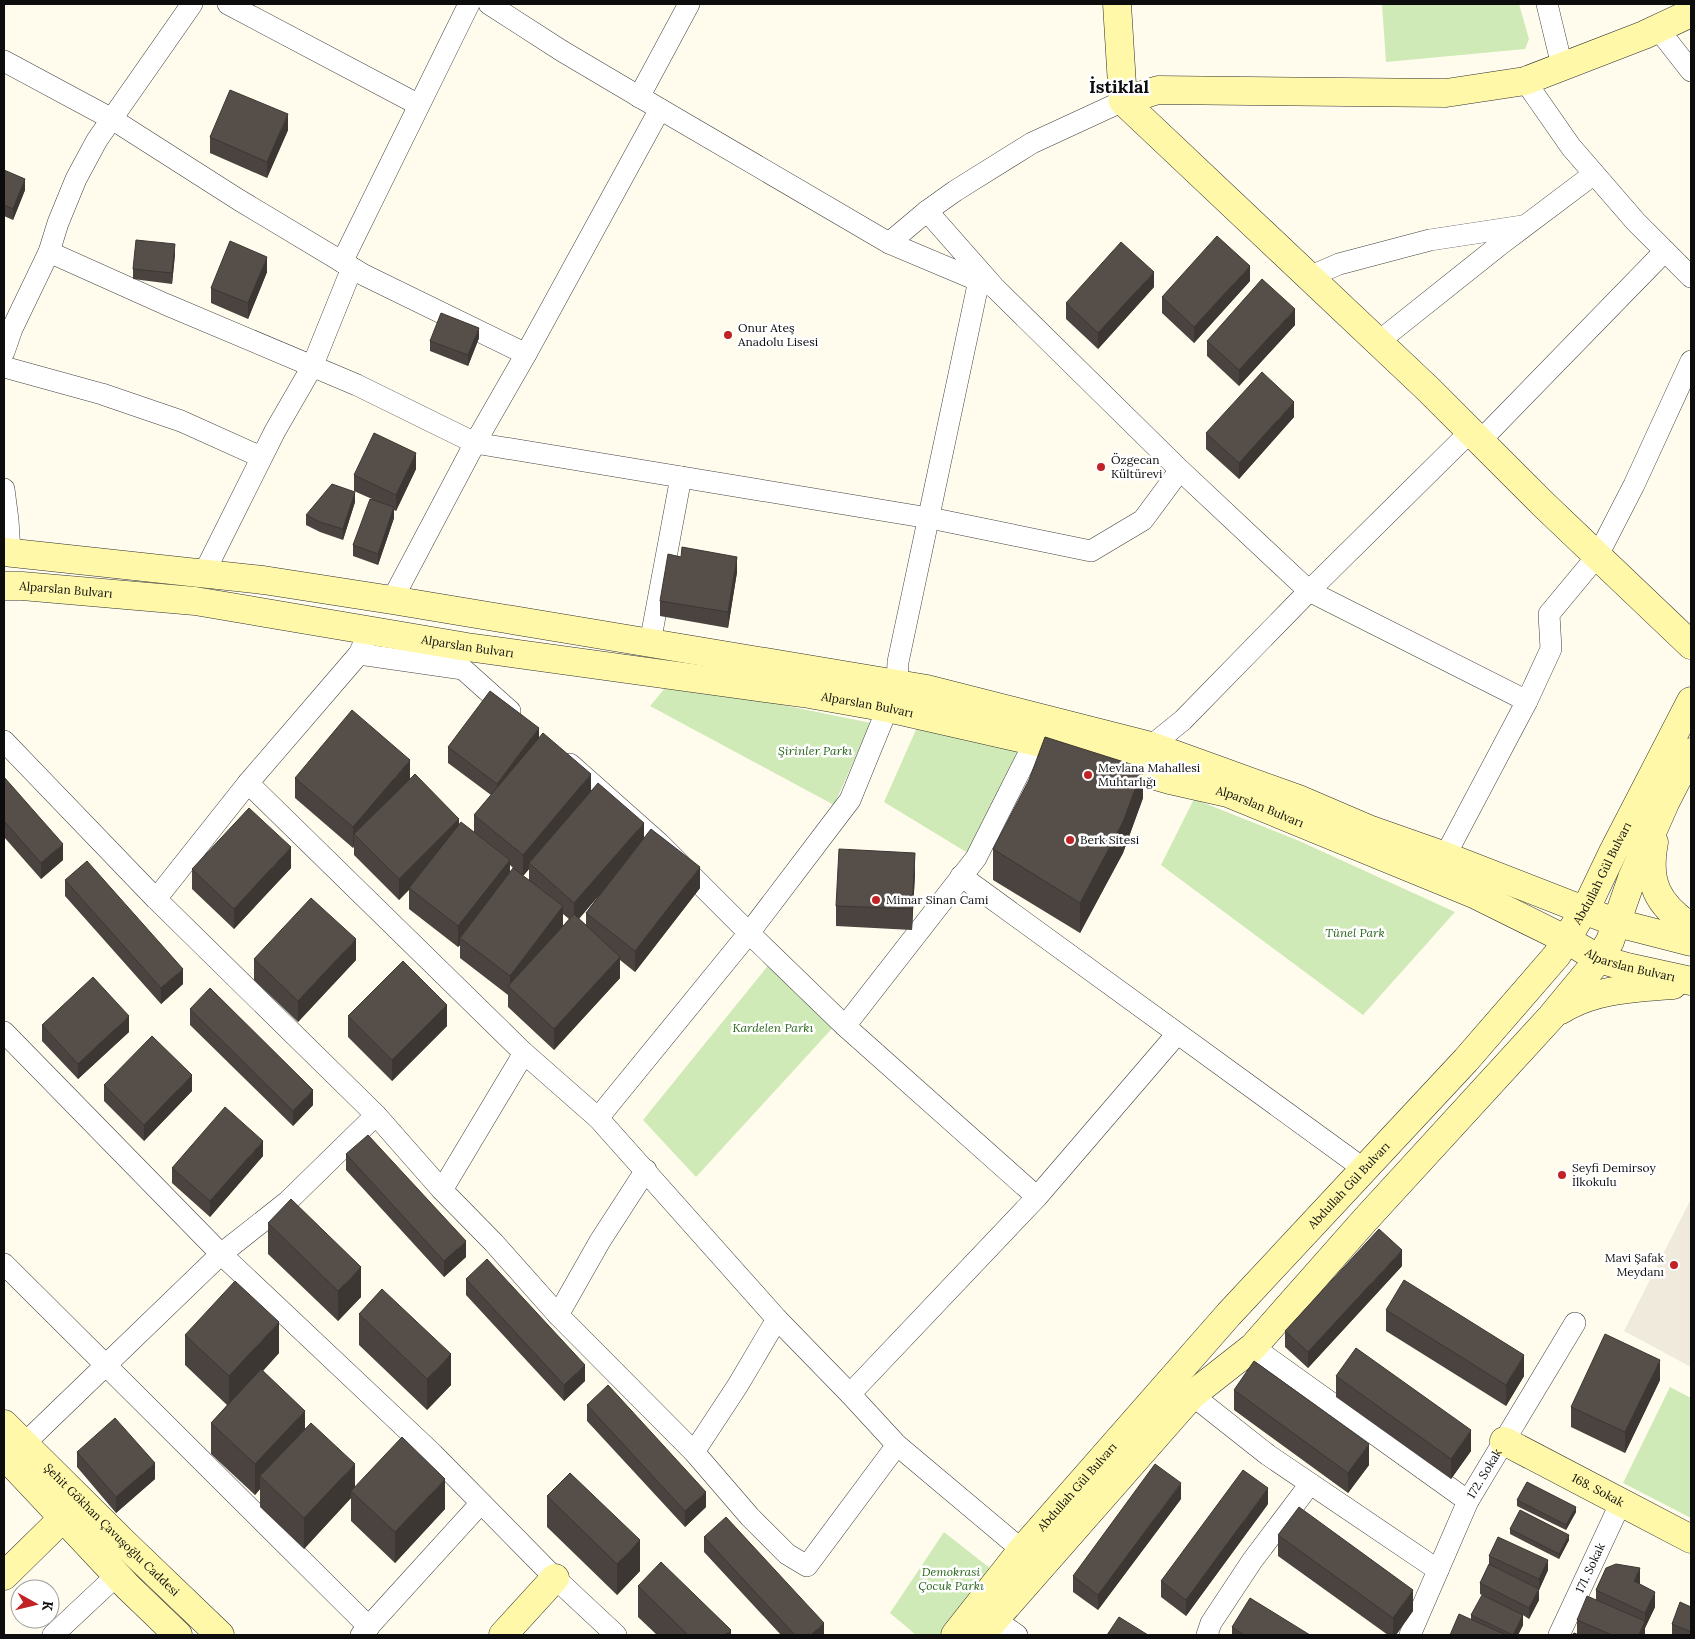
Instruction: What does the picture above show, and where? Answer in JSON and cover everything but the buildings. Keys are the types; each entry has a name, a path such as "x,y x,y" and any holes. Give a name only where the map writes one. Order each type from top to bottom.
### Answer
{"main road":[{"path":"1117,4 1123,100 1378,342 1543,504 1691,645"},
{"path":"1123,100 1158,90 1446,92 1525,81 1658,29 1691,13"},
{"name":"Alparslan Bulvarı","path":"7,552 262,580 392,600 650,643 893,697"},
{"name":"Alparslan Bulvarı","path":"4,586 195,601 365,642 465,658 809,694 893,697 927,689 1041,730 1170,780 1228,793 1474,894 1567,940 1599,959 1691,981"},
{"name":"Abdullah Gül Bulvarı","path":"955,1635 1022,1550 1229,1314 1466,1060 1557,955 1584,910 1691,701"},
{"name":"Alparslan Bulvarı","path":"1041,730 1152,746 1292,797 1371,830 1445,856 1616,922 1691,942"},
{"name":"Abdullah Gül Bulvarı","path":"987,1627 1192,1395 1253,1347 1365,1220 1551,1017 1599,959 1610,941 1632,878 1665,803 1691,752"},
{"path":"1665,803 1653,844 1652,871 1654,884 1660,899 1680,920 1691,927"},
{"path":"1551,1017 1571,1004 1590,996 1639,988 1691,985"},
{"name":"Şehit Gökhan Çavuşoğlu Caddesi","path":"4,1424 14,1449 220,1635"},
{"name":"168. Sokak","path":"1504,1441 1691,1539"},
{"path":"14,1449 63,1518 178,1635"},
{"path":"4,1576 63,1518"},
{"path":"503,1635 554,1578"}],"street":[{"path":"4,352 12,329 49,252 76,178 97,140 192,4"},
{"path":"228,4 419,105"},
{"path":"201,574 209,563 261,457 312,367 347,265 419,105 469,4"},
{"path":"489,4 562,51 889,243 986,284"},
{"path":"639,96 689,4"},
{"path":"1547,4 1562,66"},
{"path":"1658,29 1691,71"},
{"path":"4,61 112,118 239,200 347,265 526,354"},
{"path":"1525,81 1571,147 1636,222 1691,277"},
{"path":"889,243 927,211 955,191 1032,143 1123,100"},
{"path":"392,600 660,109"},
{"path":"1378,342 1594,174"},
{"path":"927,211 986,284 1309,591 1527,700"},
{"path":"1309,277 1339,264 1430,240 1526,226"},
{"path":"49,252 156,300 356,384 476,443 928,518 1091,551 1143,520 1180,470"},
{"path":"1152,746 1183,720 1309,591 1475,436 1665,252"},
{"path":"598,1118 749,933 850,800 893,697 898,662 928,518 986,284"},
{"path":"1445,856 1527,700 1551,650 1549,614 1598,555 1634,485 1691,361"},
{"path":"4,367 102,394 181,421 261,457"},
{"path":"650,643 681,477"},
{"path":"4,489 8,520 7,552"},
{"path":"156,899 248,783 365,642"},
{"path":"465,658 521,721"},
{"path":"845,1026 976,858 1041,730"},
{"path":"4,741 156,899 376,1115 442,1190 494,1243 558,1315 694,1452 750,1517 787,1554 807,1566 898,1445"},
{"path":"557,753 659,843 845,1026 1037,1197"},
{"path":"248,783 524,1053 598,1118 777,1320 898,1445 1022,1550"},
{"path":"962,876 1364,1169"},
{"path":"4,1032 221,1254 426,1447 554,1578 616,1635"},
{"path":"850,1394 1037,1197 1177,1034"},
{"path":"442,1190 524,1053"},
{"path":"14,1449 105,1366 221,1254 288,1202 376,1115"},
{"path":"558,1315 600,1241 646,1170"},
{"path":"4,1264 365,1631 481,1503"},
{"path":"694,1452 777,1320"},
{"name":"172. Sokak","path":"1410,1635 1468,1501 1575,1323"},
{"path":"1253,1347 1468,1501"},
{"path":"1192,1395 1268,1455 1438,1570"},
{"path":"1207,1635 1211,1622 1252,1561 1310,1484"},
{"name":"171. Sokak","path":"1559,1635 1621,1502"},
{"path":"53,1635 117,1575"},
{"path":"987,1627 1017,1635"}],"green space":[{"path":"1382,4 1519,4 1529,39 1525,49 1386,62"},
{"name":"Şirinler Parkı","path":"670,682 871,723 834,805 650,706"},
{"path":"919,723 1028,755 976,858 884,802"},
{"name":"Tünel Park","path":"1194,799 1297,840 1455,912 1363,1015 1161,865"},
{"name":"Kardelen Parkı","path":"771,962 838,1022 696,1177 643,1120"},
{"path":"1670,1387 1691,1398 1691,1518 1623,1483"},
{"name":"Demokrasi Çocuk Parkı","path":"944,1532 996,1573 948,1635 916,1635 890,1613"}],"shaded area":[{"name":"Mavi Şafak Meydanı","path":"1691,1199 1691,1367 1624,1331"}],"place":[{"name":"Onur Ateş Anadolu Lisesi","path":"728,335"},
{"name":"Özgecan Kültürevi","path":"1101,467"},
{"name":"Mevlana Mahallesi Muhtarlığı","path":"1088,775"},
{"name":"Berk Sitesi","path":"1070,840"},
{"name":"Mimar Sinan Cami","path":"876,900"},
{"name":"Seyfi Demirsoy İlkokulu","path":"1562,1175"},
{"name":"Mavi Şafak Meydanı","path":"1674,1265"}],"district":[{"name":"İstiklal","path":"1119,87"}]}
